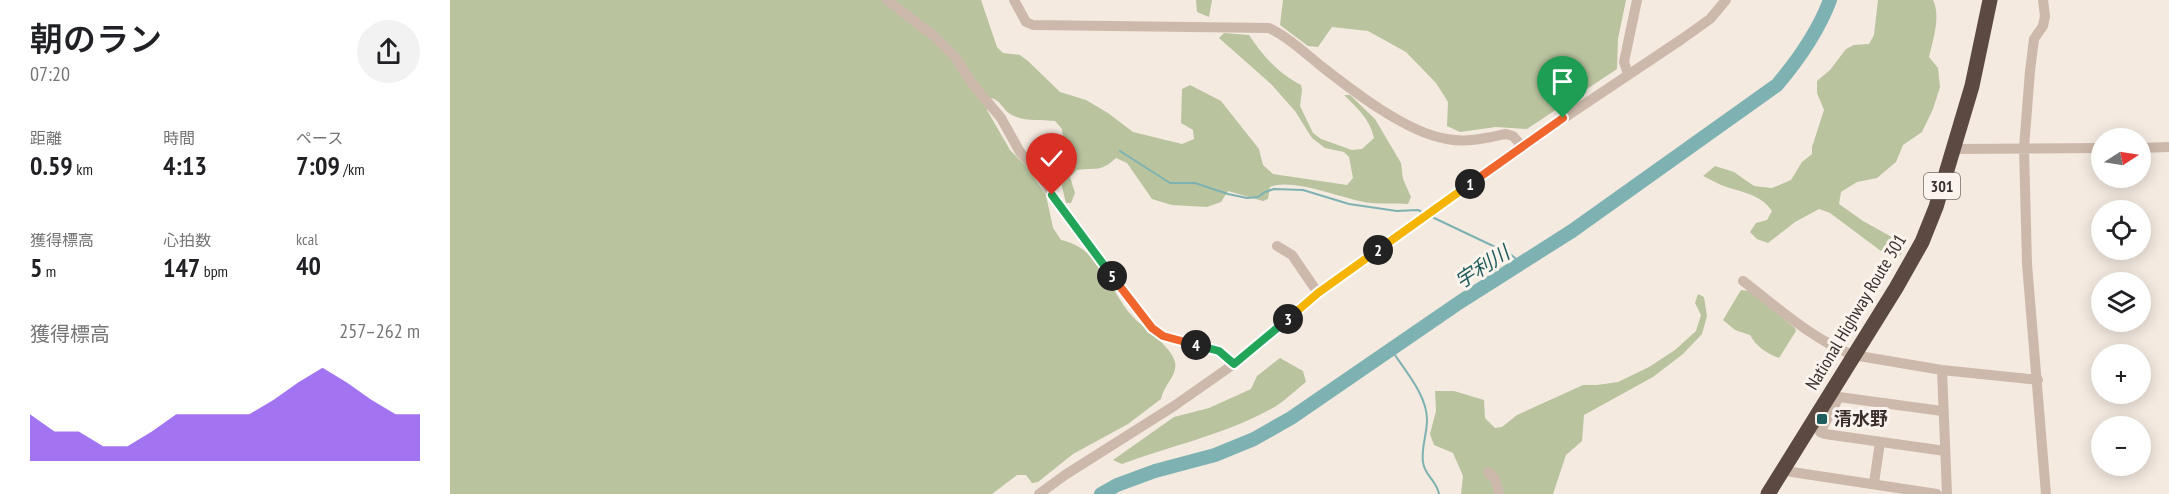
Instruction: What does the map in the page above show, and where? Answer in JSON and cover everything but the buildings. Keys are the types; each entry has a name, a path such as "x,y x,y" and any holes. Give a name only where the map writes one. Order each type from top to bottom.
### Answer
{"highway":[{"name":"National Highway Route 301","path":"1768,494 1896,288 1922,242 1936,207 1972,86 1990,0"}],"street":[{"path":"887,0 934,36 956,58 971,82 1001,118 1020,152 1035,168 1062,209 1152,328 1163,336 1219,351 1234,364"},
{"path":"1014,0 1026,22 1033,25 1269,28 1290,41 1352,90 1390,115 1424,132 1459,141 1506,134 1513,136 1522,146"},
{"path":"1628,74 1624,62 1637,0"},
{"path":"1039,494 1234,364 1318,293 1522,146 1710,19 1726,0"},
{"path":"2043,0 2045,16 2043,26 2034,39 2024,148 2026,243 2046,494"},
{"path":"2151,147 2169,147"},
{"path":"1952,149 2091,148"},
{"path":"1277,246 1292,255 1318,293"},
{"path":"1743,281 1802,326 1842,351 1853,355 1942,370 2038,380"},
{"path":"1942,370 1947,494"},
{"path":"1942,411 1839,397 1820,432 1945,451"},
{"path":"1874,483 1880,442"},
{"path":"1784,469 1937,494"},
{"path":"1488,472 1495,479 1499,494"}],"green space":[{"path":"450,0 981,0 997,47 1003,53 1020,55 1060,92 1086,100 1133,132 1182,144 1194,139 1193,130 1181,123 1182,89 1190,85 1221,101 1259,149 1263,165 1273,174 1347,185 1353,178 1349,157 1344,152 1325,148 1312,138 1295,111 1271,84 1219,38 1224,33 1249,35 1272,63 1301,85 1300,106 1313,133 1321,139 1352,150 1362,149 1374,138 1366,119 1344,95 1350,95 1375,119 1401,163 1403,179 1411,197 1408,204 1371,203 1305,187 1280,185 1270,187 1268,199 1263,201 1228,191 1221,202 1207,207 1172,205 1152,199 1127,163 1116,158 1102,168 1077,170 1070,177 1075,193 1071,203 1066,203 1057,167 1065,154 1062,129 1055,121 1015,117 991,98 987,110 1010,150 1027,167 1046,195 1053,228 1061,240 1076,245 1092,257 1128,312 1173,356 1175,367 1173,375 1161,399 1128,424 1073,454 1038,482 1032,483 1026,475 1017,475 992,494 450,494"},
{"path":"1196,0 1212,0 1209,17 1197,12"},
{"path":"1283,0 1626,0 1618,39 1617,69 1527,129 1496,127 1460,132 1447,126 1448,102 1436,83 1406,52 1368,31 1332,27 1318,47 1308,46 1280,25"},
{"path":"1878,0 1933,0 1936,21 1929,57 1938,68 1940,87 1922,132 1903,145 1896,162 1877,178 1857,182 1841,192 1839,204 1863,221 1906,245 1900,256 1889,257 1830,213 1819,209 1795,222 1768,243 1757,239 1750,232 1756,223 1767,220 1772,211 1767,205 1749,194 1721,185 1703,176 1715,166 1734,172 1754,186 1772,188 1791,180 1802,162 1812,154 1812,147 1824,110 1817,93 1817,81 1830,70 1846,49 1854,45 1869,44 1874,35"},
{"path":"1741,290 1749,291 1795,328 1796,331 1779,358 1762,349 1750,335 1735,330 1723,320"},
{"path":"1698,294 1704,297 1707,316 1702,334 1683,354 1653,377 1584,415 1582,441 1566,455 1553,494 1461,494 1463,476 1453,453 1434,445 1430,434 1436,411 1435,391 1454,391 1484,400 1485,418 1495,428 1502,427 1517,415 1583,385 1618,382 1649,367 1675,350 1696,331 1701,315 1695,303"},
{"path":"1280,358 1303,371 1306,382 1274,407 1215,433 1122,464 1113,460 1174,417 1209,408 1251,389 1257,376"}],"waterway":[{"name":"宇利川","path":"1101,494 1117,485 1155,471 1215,455 1254,439 1291,418 1460,302 1572,231 1777,85 1807,45 1830,0"},
{"path":"1120,151 1170,183 1195,183 1247,198 1258,197 1274,189 1303,190 1349,204 1397,211 1418,210 1424,213"},
{"path":"1432,217 1510,254 1520,262"},
{"path":"1391,349 1414,383 1426,410 1423,462 1439,494"}],"place":[{"name":"清水野","path":"1822,419"}],"route":[{"path":"1052,195 1152,328 1163,336 1219,351 1234,364 1318,293 1563,118"}]}
